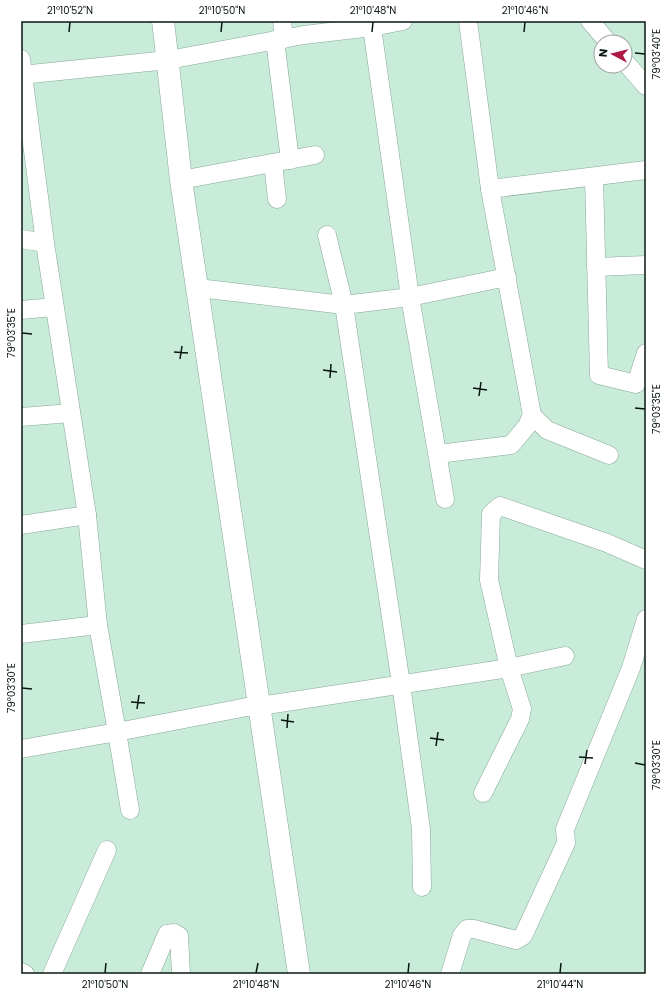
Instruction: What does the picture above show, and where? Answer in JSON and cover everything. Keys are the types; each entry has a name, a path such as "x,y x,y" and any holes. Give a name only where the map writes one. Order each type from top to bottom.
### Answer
{"street":[{"path":"149,21 161,61 198,288 253,707 285,974"},
{"path":"163,21 161,61 253,707 299,974"},
{"path":"282,21 280,40 290,160"},
{"path":"130,810 98,625 87,515 44,243 22,69 161,61 280,40 372,27 402,21"},
{"path":"468,21 490,189 532,414 547,430 609,455"},
{"path":"590,21 601,34"},
{"path":"372,27 410,297 445,499"},
{"path":"633,71 646,86"},
{"path":"181,180 315,155"},
{"path":"272,163 277,199"},
{"path":"490,189 646,170"},
{"path":"594,177 599,375 636,384 646,353"},
{"path":"327,235 344,306 401,684 421,829 422,888"},
{"path":"21,239 44,243"},
{"path":"596,267 646,265"},
{"path":"198,288 344,306 410,297 507,277"},
{"path":"21,310 54,307"},
{"path":"21,418 71,413"},
{"path":"438,454 511,445 527,426 532,414"},
{"path":"483,793 520,719 522,709 509,668 489,580 491,514 500,506 607,543 646,560"},
{"path":"21,525 87,515"},
{"path":"450,974 462,935 468,929 474,929 516,940 523,936 566,843 565,829 631,668 646,619"},
{"path":"21,634 98,625"},
{"path":"21,749 253,707 509,668 565,656"},
{"path":"52,974 107,850"},
{"path":"150,974 167,934 174,933 179,936 181,974"},
{"path":"21,972 25,974"}]}
